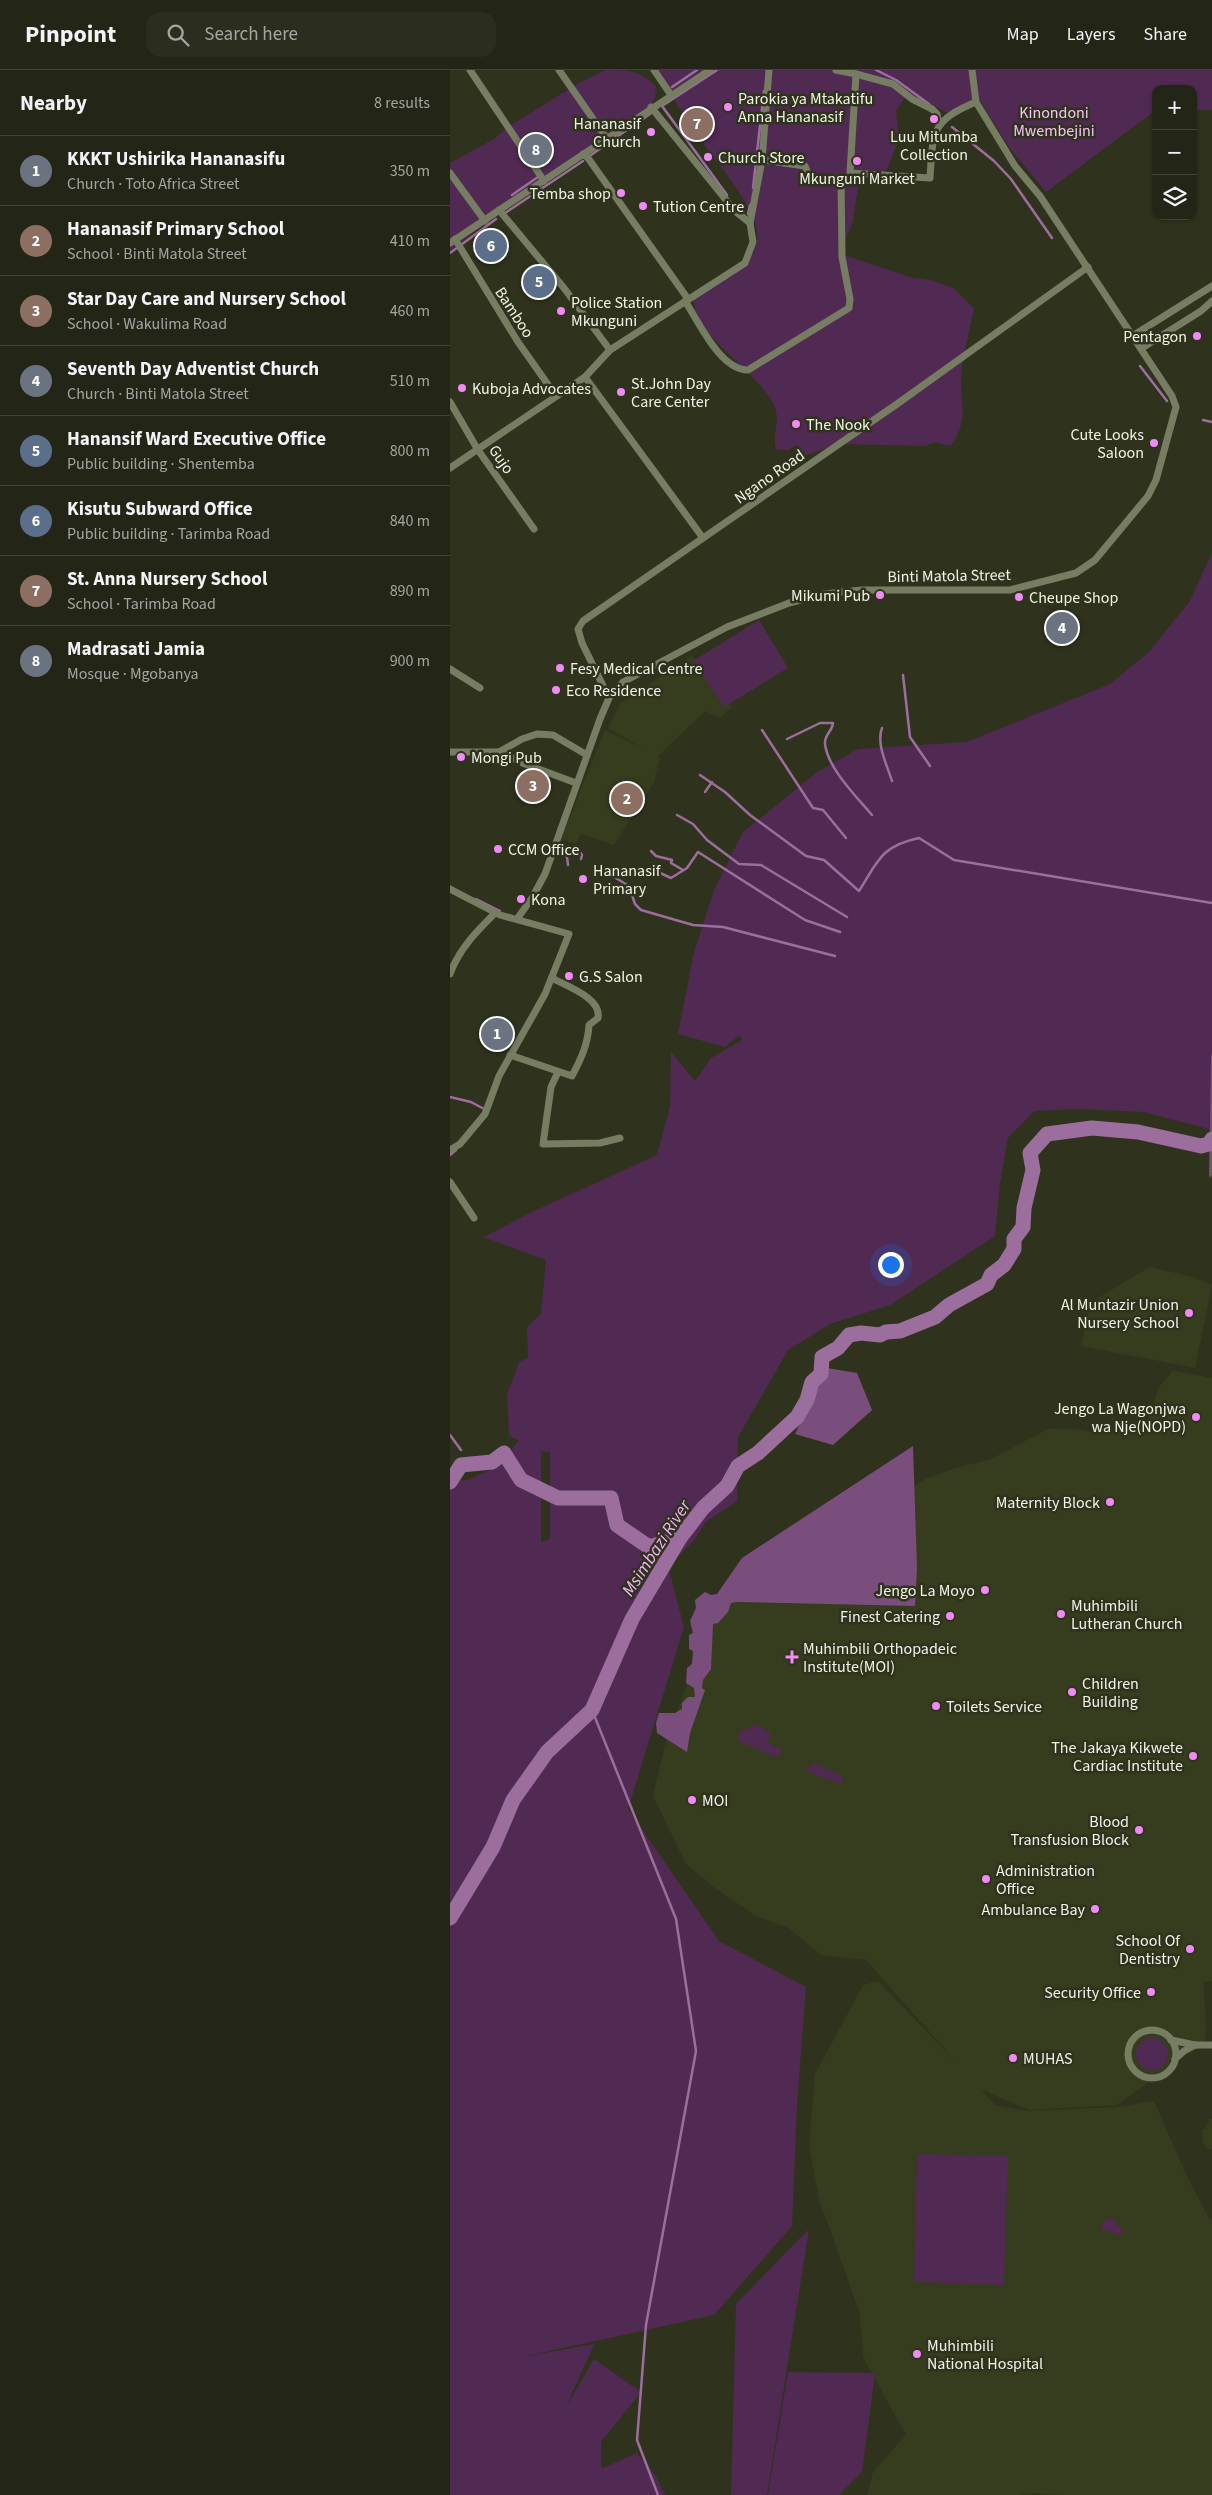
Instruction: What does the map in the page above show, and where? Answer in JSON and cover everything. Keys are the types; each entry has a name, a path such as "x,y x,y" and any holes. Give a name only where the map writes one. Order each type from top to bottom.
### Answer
{"street":[{"path":"470,70 544,181"},
{"path":"559,70 607,139"},
{"path":"654,70 671,95"},
{"path":"453,241 710,70"},
{"path":"450,468 585,377 610,350 745,264 752,242 750,223 762,160 768,70"},
{"path":"762,160 805,166 812,179 841,178 850,173 930,178 932,148 939,123 937,114 932,109 912,99 893,84 836,70"},
{"name":"Binti Matola Street","path":"517,919 532,898 545,874 576,783 610,698 623,682 726,627 789,603 824,594 862,590 1010,590 1076,573 1095,560 1148,496 1159,472 1176,407 1172,396 1134,335 1040,196 1015,166 976,102 972,70"},
{"path":"850,173 856,74"},
{"path":"939,123 953,111 976,102"},
{"path":"651,108 735,211 750,223"},
{"path":"582,154 588,158 687,300 728,364 741,370 748,370 846,311 850,299 842,256 841,178"},
{"path":"450,173 485,221"},
{"path":"499,210 564,288 610,350"},
{"name":"Bamboo","path":"453,241 518,342 556,396"},
{"name":"Ngano Road","path":"610,698 582,644 579,634 580,625 897,404 1088,267"},
{"path":"1134,335 1212,286"},
{"path":"1142,348 1200,311 1212,301"},
{"path":"585,377 703,538"},
{"name":"Gujo","path":"450,402 478,450 534,529"},
{"path":"450,670 480,688"},
{"path":"499,752 522,738 537,734 553,735 587,755"},
{"path":"450,752 499,752 576,783"},
{"path":"450,889 495,913 569,934 552,978 499,1076 485,1114 460,1144 450,1150"},
{"path":"450,974 456,959 478,930 495,913"},
{"path":"510,1056 572,1076 584,1050 589,1025 599,1015 592,1001 552,978"},
{"path":"558,1072 551,1088 543,1144 600,1143 620,1138"},
{"path":"450,1182 474,1218"},
{"path":"1195,2045 1184,2050 1175,2059 1166,2073 1151,2078 1139,2074 1134,2069 1128,2056 1131,2042 1142,2033 1156,2031 1171,2040 1195,2045 1212,2045"},
{"path":"1171,2040 1174,2046 1175,2059"}],"shaded area":[{"path":"692,655 732,707 720,718 705,711 658,756 660,758 654,782 614,845 581,834 576,844 561,839 605,730 646,750 608,728 620,704"},
{"path":"1212,1052 1212,1175 1209,1178 1211,1056"},
{"path":"1150,1267 1193,1277 1212,1285 1195,1368 1081,1346 1091,1302"},
{"path":"827,1368 857,1373 872,1410 833,1445 795,1434"},
{"path":"1173,1371 1212,1378 1212,1981 1203,1981 1206,2028 1204,2047 1187,2054 1117,2105 1029,2110 980,2089 995,2105 1027,2111 1119,2107 1154,2101 1186,2174 1212,2224 1212,2495 1061,2495 1031,2493 1020,2495 867,2495 873,2472 906,2435 863,2357 860,2314 819,2199 809,2146 815,2074 863,1985 878,1981 959,2065 866,1960 821,1955 789,1928 756,1916 716,1889 686,1864 653,1796 667,1737 689,1681 708,1617 873,1515 925,1479 956,1468 991,1459 1048,1429 1066,1428 1092,1432 1141,1426 1149,1417 1159,1387"},
{"path":"913,1446 917,1568 915,1606 731,1603 728,1612 718,1623 713,1624 711,1669 703,1680 702,1688 705,1690 690,1733 687,1752 657,1733 656,1723 659,1713 675,1713 682,1709 682,1703 688,1697 695,1697 694,1688 686,1683 687,1668 692,1664 693,1651 689,1649 689,1635 693,1633 690,1621 696,1608 695,1600 705,1592 711,1595 717,1594 742,1558"},
{"path":"1209,2119 1212,2119 1212,2149 1207,2149 1203,2143 1202,2129 1207,2129 1206,2124 1209,2123"}],"green space":[{"path":"606,70 633,72 656,86 655,98 647,111 602,141 553,179 528,193 450,250 450,163 494,139 508,127 579,83"},
{"name":"Kinondoni Mwembejini","path":"657,70 1212,70 1212,110 1197,110 1197,85 1152,85 1152,113 1046,192 1008,146 980,100 948,113 909,93 896,110 899,142 885,172 859,179 853,221 843,245 844,255 913,278 931,280 953,288 974,309 962,367 963,406 961,425 951,445 936,442 925,446 839,444 806,455 797,445 788,450 776,449 777,416 774,405 753,377 704,327 697,313 693,297 735,270 749,258 756,246 757,229 741,195 693,129 660,79"},
{"path":"1212,553 1212,1052 1209,1129 1144,1112 1079,1109 1034,1111 1008,1138 1000,1183 995,1236 890,1305 830,1324 788,1350 738,1437 737,1501 706,1522 694,1540 668,1567 684,1627 628,1809 719,1941 806,1987 797,2104 792,2226 714,2315 522,2357 594,2344 566,2407 594,2359 641,2392 601,2442 601,2469 637,2453 656,2476 665,2495 450,2495 450,1483 470,1479 500,1465 519,1440 509,1436 507,1395 519,1362 528,1358 527,1327 541,1314 546,1260 484,1237 534,1211 657,1155 670,1106 671,1052 695,1081 711,1058 742,1040 740,1035 725,1047 678,1034 693,956 714,890 743,832 816,773 858,749 967,742 1110,684 1149,652 1190,601","holes":["541,1451 550,1452 550,1539 541,1542"]},
{"path":"759,620 788,668 724,707 693,661"},
{"path":"754,1724 771,1733 767,1742 775,1747 782,1747 781,1752 776,1757 738,1741 741,1729 748,1730"},
{"path":"813,1763 842,1776 841,1784 805,1771"},
{"path":"1152,2038 1158,2039 1163,2043 1167,2048 1167,2060 1163,2065 1158,2069 1152,2070 1146,2069 1141,2065 1137,2060 1136,2054 1137,2048 1141,2043 1146,2039"},
{"path":"917,2154 1008,2156 1004,2285 914,2282"},
{"path":"1116,2218 1116,2225 1121,2227 1121,2236 1100,2228 1105,2220"},
{"path":"809,2229 767,2495 731,2495 736,2304"},
{"path":"788,2372 875,2373 862,2472 839,2495 768,2495"}],"waterway":[{"path":"672,87 697,70"},
{"path":"717,70 662,106 727,195"},
{"path":"876,70 896,80 929,104"},
{"path":"753,188 764,91"},
{"path":"636,124 654,111"},
{"path":"591,155 631,127"},
{"path":"952,127 994,161 1011,179 1052,238"},
{"path":"505,213 583,161"},
{"path":"512,195 538,177"},
{"path":"748,214 750,205"},
{"path":"450,253 496,219"},
{"path":"1140,366 1167,401"},
{"path":"1203,420 1212,422"},
{"path":"903,675 910,737 930,766"},
{"path":"787,739 820,723 833,723 825,741 827,753 837,773 872,815"},
{"path":"882,728 881,748 892,781"},
{"path":"762,730 813,808 823,810 846,838"},
{"path":"700,775 725,792 750,815 806,856 824,860 859,891 876,863 888,850 906,841 919,838 954,860 1212,903"},
{"path":"705,792 712,782"},
{"path":"677,815 693,824 707,840 739,864 761,865 847,917"},
{"path":"557,844 567,857 568,865"},
{"path":"571,849 580,852 582,855 581,859"},
{"path":"651,851 656,856 672,860 671,863 683,870"},
{"path":"642,872 658,872 671,878 687,868 698,852 805,920 840,932"},
{"path":"601,865 606,872 629,886 635,904 641,910 693,925 723,927 835,956"},
{"path":"476,899 500,911"},
{"path":"450,1097 471,1102 486,1110"},
{"name":"Msimbazi River","path":"450,1918 493,1847 513,1800 547,1752 592,1710 632,1619 680,1538 703,1508 727,1486 738,1466 758,1453 797,1417 807,1400 812,1382 821,1374 822,1357 838,1348 849,1335 861,1333 880,1335 886,1332 900,1331 935,1317 949,1305 987,1284 991,1275 1004,1265 1014,1249 1014,1239 1023,1227 1024,1208 1033,1170 1030,1153 1047,1134 1092,1128 1138,1132 1201,1146 1209,1144 1212,1139"},
{"path":"450,1155 456,1150"},
{"path":"450,1435 461,1450"},
{"path":"450,1482 461,1465 492,1462 504,1453 521,1480 558,1498 611,1498 617,1525 649,1547 680,1538"},
{"path":"592,1710 676,1919 696,2051 646,2325 637,2440 658,2495"}],"place":[{"name":"Parokia ya Mtakatifu Anna Hananasif","path":"728,107"},
{"name":"Luu Mitumba Collection","path":"934,119"},
{"name":"St. Anna Nursery School","path":"697,124"},
{"name":"Hananasif Church","path":"651,132"},
{"name":"Madrasati Jamia","path":"536,150"},
{"name":"Church Store","path":"708,157"},
{"name":"Mkunguni Market","path":"857,161"},
{"name":"Temba shop","path":"621,193"},
{"name":"Tution Centre","path":"643,206"},
{"name":"Kisutu Subward Office","path":"491,246"},
{"name":"Hanansif Ward Executive Office","path":"539,282"},
{"name":"Police Station Mkunguni","path":"561,311"},
{"name":"Pentagon","path":"1197,336"},
{"name":"Kuboja Advocates","path":"462,388"},
{"name":"St.John Day Care Center","path":"621,392"},
{"name":"The Nook","path":"796,424"},
{"name":"Cute Looks Saloon","path":"1154,443"},
{"name":"Mikumi Pub","path":"880,595"},
{"name":"Cheupe Shop","path":"1019,597"},
{"name":"Seventh Day Adventist Church","path":"1062,628"},
{"name":"Fesy Medical Centre","path":"560,668"},
{"name":"Eco Residence","path":"556,690"},
{"name":"Mongi Pub","path":"461,757"},
{"name":"Star Day Care and Nursery School","path":"533,786"},
{"name":"Hananasif Primary School","path":"627,799"},
{"name":"CCM Office","path":"498,849"},
{"name":"Hananasif Primary","path":"583,879"},
{"name":"Kona","path":"521,899"},
{"name":"G.S Salon","path":"569,976"},
{"name":"KKKT Ushirika Hananasifu","path":"497,1034"},
{"name":"Al Muntazir Union Nursery School","path":"1189,1313"},
{"name":"Jengo La Wagonjwa wa Nje(NOPD)","path":"1196,1417"},
{"name":"Maternity Block","path":"1110,1502"},
{"name":"Jengo La Moyo","path":"985,1590"},
{"name":"Muhimbili Lutheran Church","path":"1061,1614"},
{"name":"Finest Catering","path":"950,1616"},
{"name":"Muhimbili Orthopadeic Institute(MOI)","path":"792,1657"},
{"name":"Children Building","path":"1072,1692"},
{"name":"Toilets Service","path":"936,1706"},
{"name":"The Jakaya Kikwete Cardiac Institute","path":"1193,1756"},
{"name":"MOI","path":"692,1800"},
{"name":"Blood Transfusion Block","path":"1139,1830"},
{"name":"Administration Office","path":"986,1879"},
{"name":"Ambulance Bay","path":"1095,1909"},
{"name":"School Of Dentistry","path":"1190,1949"},
{"name":"Security Office","path":"1151,1992"},
{"name":"MUHAS","path":"1013,2058"},
{"name":"Muhimbili National Hospital","path":"917,2354"}]}
